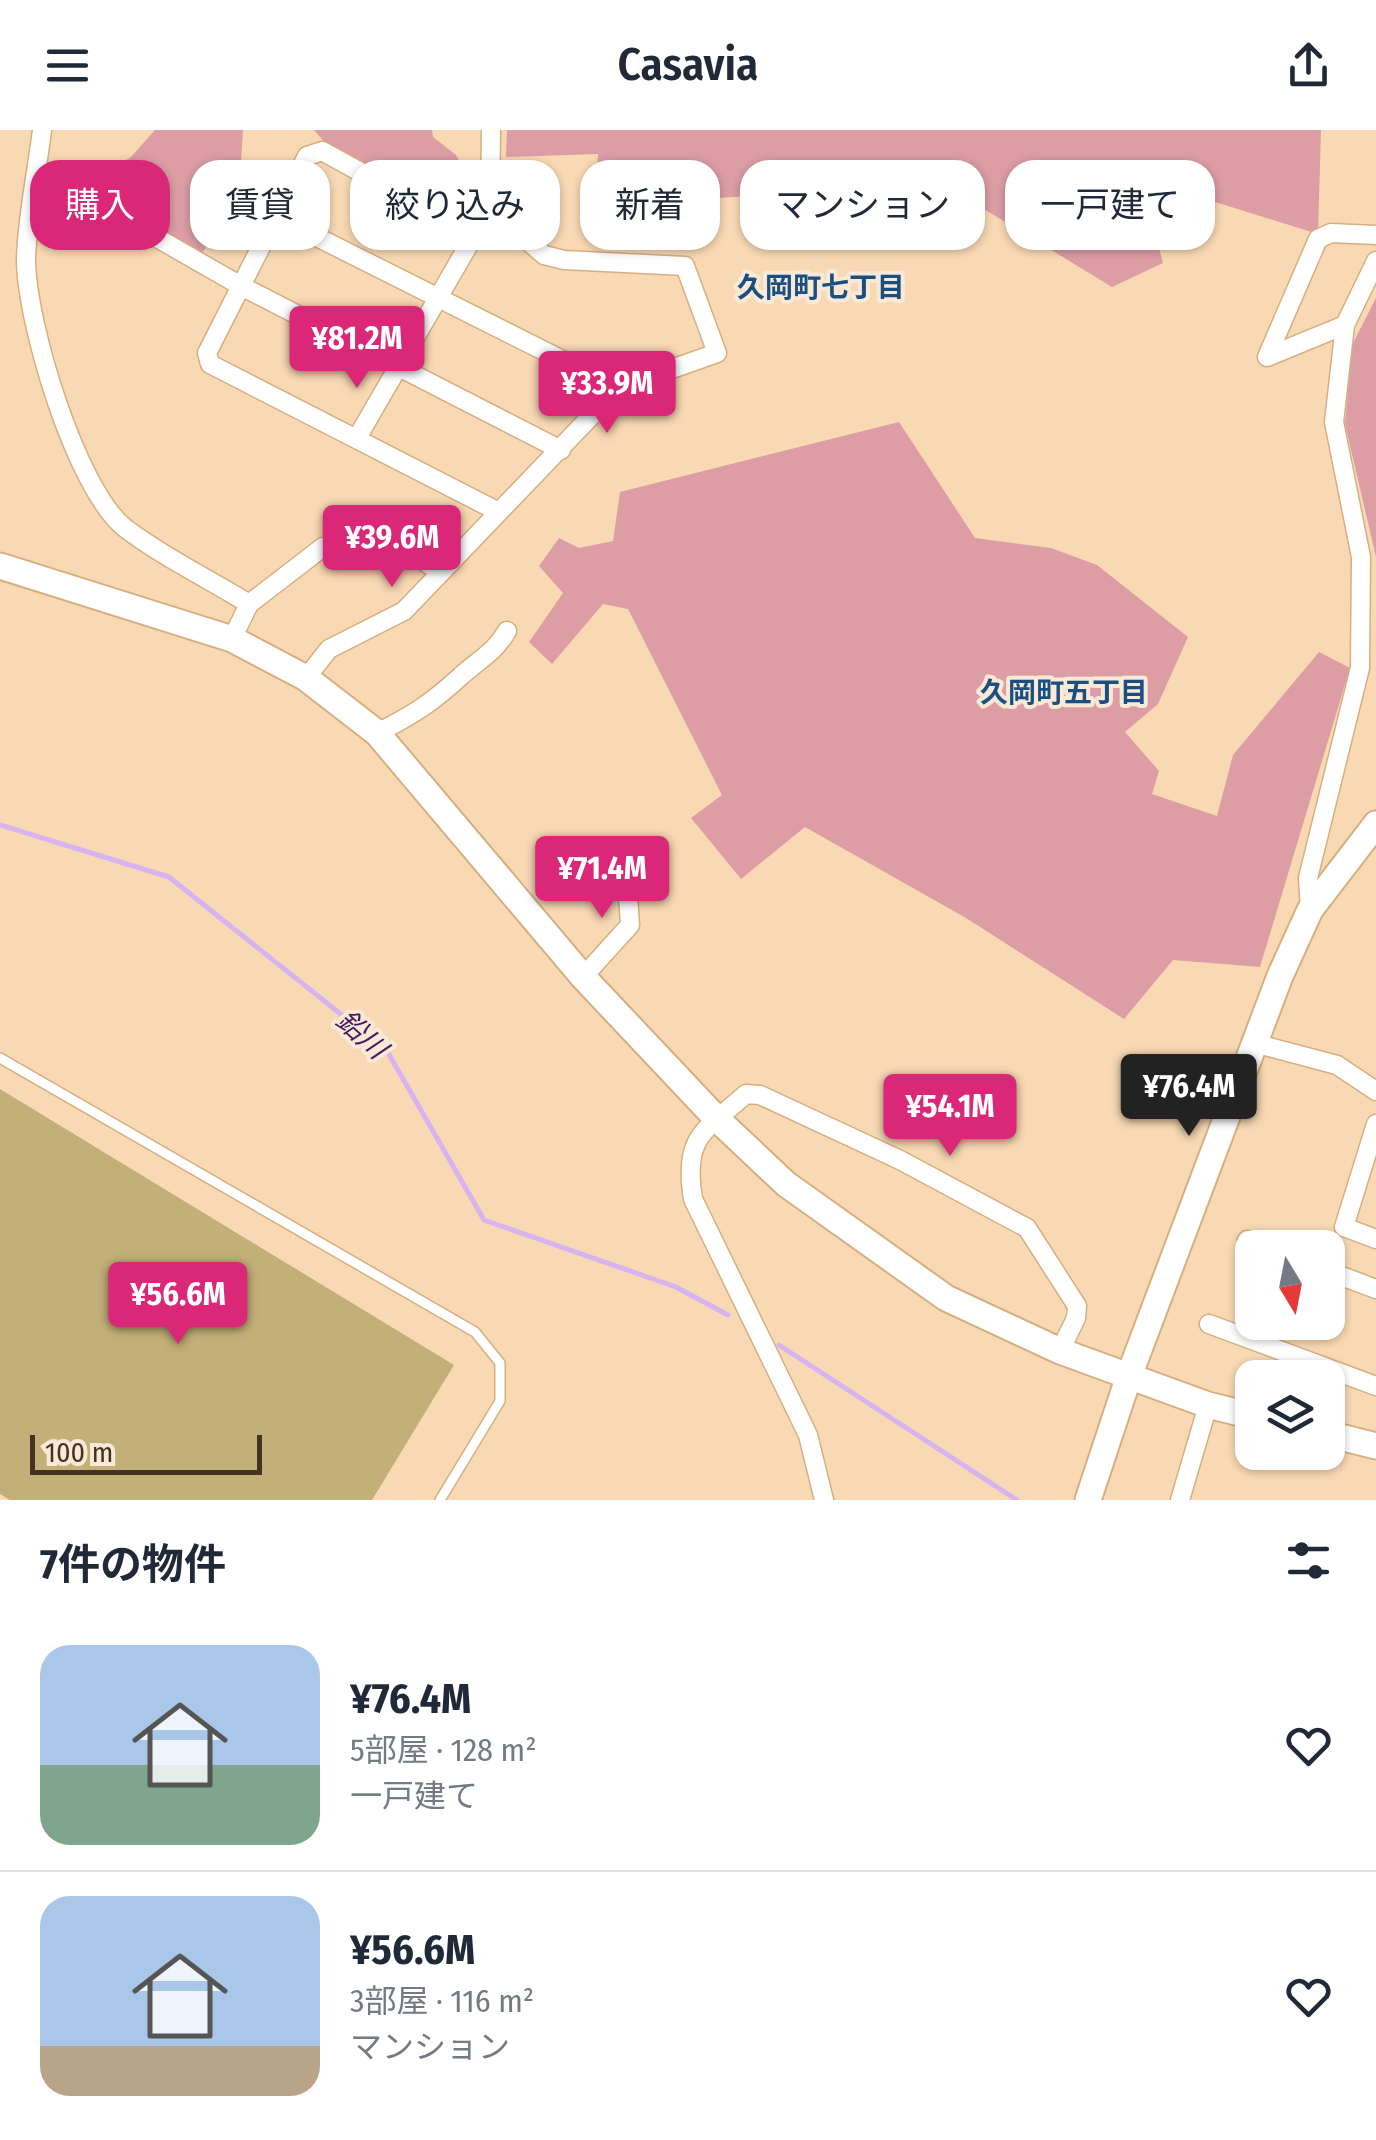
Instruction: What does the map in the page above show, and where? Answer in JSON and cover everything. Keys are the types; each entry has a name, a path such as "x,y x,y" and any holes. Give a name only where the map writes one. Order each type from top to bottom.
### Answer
{"street":[{"path":"39,160 42,130"},
{"path":"491,130 491,160"},
{"path":"306,160 322,151 350,166"},
{"path":"30,232 26,261 32,326 97,494 126,528 249,604"},
{"path":"1345,325 1267,357 1318,240 1331,234 1376,235"},
{"path":"330,242 618,388"},
{"path":"170,246 561,450"},
{"path":"260,250 207,354 210,364 497,510"},
{"path":"357,438 465,250"},
{"path":"306,678 329,649 404,611 618,388 718,354 684,266 564,260 538,250"},
{"path":"1310,910 1308,878 1360,668 1361,557 1334,422 1345,325 1376,261"},
{"path":"232,640 249,604 323,547 391,539 440,572"},
{"path":"0,566 232,640 306,678 377,733 583,978 718,1120 786,1184 946,1298 1060,1351 1235,1412"},
{"path":"377,733 440,699 464,673 496,651 507,631"},
{"path":"1088,1500 1129,1376 1254,1043 1310,910 1376,824"},
{"path":"583,978 630,924 626,866"},
{"path":"1254,1043 1337,1065 1376,1091"},
{"path":"824,1500 808,1435 693,1198 687,1164 695,1138 746,1094 760,1095 900,1160 1027,1228 1077,1306 1076,1318 1060,1351"},
{"path":"1376,1124 1344,1227 1376,1239"},
{"path":"1345,1277 1376,1289"},
{"path":"1209,1324 1376,1386"},
{"path":"1180,1500 1208,1405"},
{"path":"1345,1438 1376,1444"}],"lane":[{"path":"0,1058 475,1332 500,1363 500,1401 440,1500"}],"shaded area":[{"path":"155,130 243,130 241,160 190,160 190,250 204,250 200,257 170,241 170,160 126,160"},
{"path":"314,130 432,130 433,137 459,160 356,160 327,145"},
{"path":"507,130 1321,130 1318,234 1215,202 1215,160 1005,160 1005,222 985,210 985,160 740,160 740,197 720,198 720,160 598,160 598,154 506,157"},
{"path":"1051,250 1160,250 1163,263 1112,287"},
{"path":"1376,298 1376,557 1345,424 1352,345"},
{"path":"899,422 975,538 1051,548 1097,565 1188,637 1158,704 1125,732 1159,771 1152,794 1217,816 1233,755 1319,652 1350,668 1260,967 1173,960 1124,1019 966,918 805,827 741,879 691,818 722,795 628,609 603,604 552,664 529,642 563,593 539,566 559,538 579,548 613,541 620,492"}],"building":[{"path":"0,1089 454,1365 372,1500 10,1500 0,1494"}],"waterway":[{"name":"鉛川","path":"0,825 169,877 387,1051 484,1220 676,1287 728,1315"},
{"name":"鉛川","path":"779,1345 1017,1500"}],"district":[{"name":"久岡町七丁目","path":"821,287"},
{"name":"久岡町五丁目","path":"1064,692"}]}
